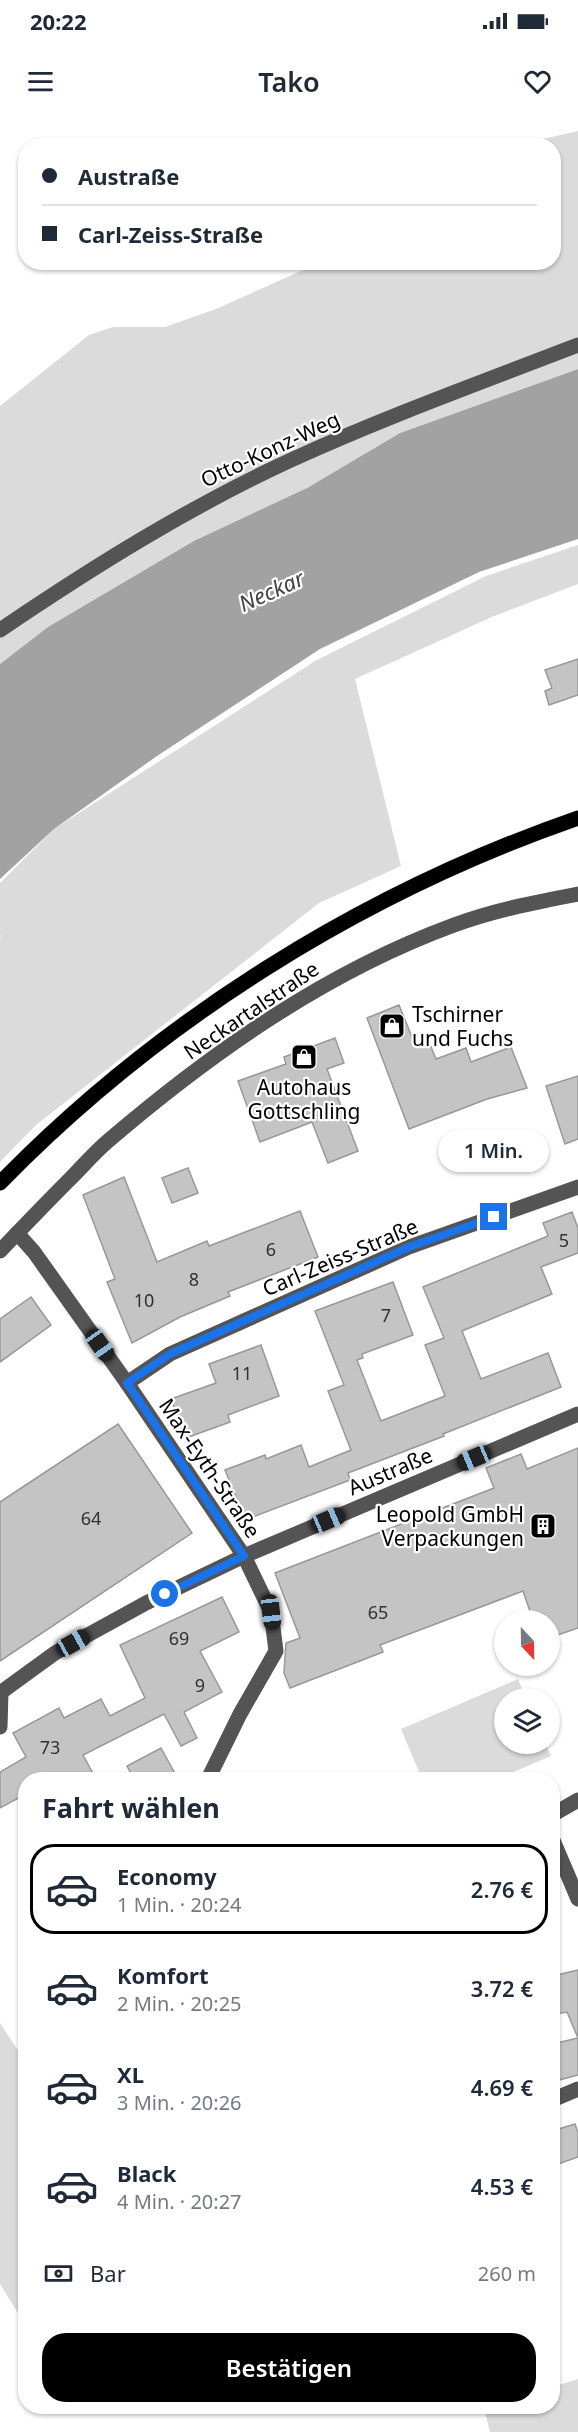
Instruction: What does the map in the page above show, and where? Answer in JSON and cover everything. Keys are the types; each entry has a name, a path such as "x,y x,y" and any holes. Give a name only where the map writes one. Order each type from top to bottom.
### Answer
{"main road":[{"name":"Neckartalstraße","path":"0,1183 41,1142 158,1042 229,992 320,935 422,883 522,838 578,818"}],"street":[{"name":"Otto-Konz-Weg","path":"0,630 78,577 185,514 290,461 394,416 578,345"},
{"name":"Neckartalstraße","path":"0,1251 107,1142 231,1045 321,986 386,953 455,925 522,904 578,894"},
{"name":"Carl-Zeiss-Straße","path":"127,1383 170,1354 409,1247 578,1187"},
{"name":"Max-Eyth-Straße","path":"17,1233 34,1252 127,1383 244,1556 271,1612 276,1651 240,1714 211,1772"},
{"name":"Austraße","path":"0,1727 1,1693 55,1653 146,1603 244,1556 578,1414"},
{"path":"560,1810 578,1800"},
{"path":"560,1856 577,1895"},
{"path":"560,2097 578,2089"}],"shaded area":[{"path":"578,131 578,369 400,433 307,488 48,627 0,664 0,406 89,335 113,327 165,327 216,309 303,270 561,270 561,138 548,138"},
{"path":"578,545 578,584 494,616 355,679 401,866 319,903 36,1125 0,1162 0,938 3,934 0,937 0,883 54,829 315,661 486,576"},
{"path":"518,1679 522,1688 497,1688"},
{"path":"494,1689 494,1754 550,1754 551,1756 513,1772 419,1772 401,1729"},
{"path":"0,2023 18,2050 18,2313 0,2284"},
{"path":"578,2379 578,2432 490,2432 486,2414 560,2414 560,2385"}],"water":[{"name":"Neckar","path":"578,369 578,539 479,572 320,649 157,756 54,829 0,879 0,664 48,627 194,541 307,488 400,433"}],"building":[{"path":"578,659 578,695 549,705 545,691 552,688 545,670"},
{"path":"399,1005 416,1047 429,1042 436,1059 466,1048 471,1062 511,1047 527,1088 487,1099 409,1129 367,1018"},
{"path":"335,1038 344,1063 327,1069 358,1151 328,1163 312,1122 260,1142 238,1081 286,1064 284,1057"},
{"path":"578,1076 578,1139 565,1144 546,1086"},
{"path":"188,1168 198,1193 172,1203 162,1178"},
{"path":"124,1177 157,1262 207,1241 209,1246 300,1211 318,1257 228,1292 230,1296 180,1317 132,1343 107,1282 115,1279 83,1195"},
{"path":"572,1212 578,1228 578,1253 541,1267 552,1294 462,1331 481,1379 548,1353 561,1387 348,1473 350,1480 245,1520 225,1470 265,1455 266,1459 301,1445 309,1467 351,1450 328,1391 344,1385 315,1311 393,1282 413,1335 362,1354 363,1358 357,1360 381,1421 445,1396 425,1345 444,1338 423,1287 548,1236 543,1223"},
{"path":"31,1297 51,1325 0,1362 0,1319"},
{"path":"261,1345 279,1396 228,1415 230,1422 186,1438 171,1399 216,1383 209,1364"},
{"path":"118,1424 192,1533 0,1661 0,1502"},
{"path":"578,1448 578,1628 560,1634 560,1610 530,1610 523,1591 380,1645 383,1652 290,1688 284,1673 286,1643 300,1638 275,1573 494,1488 486,1468 521,1454 527,1469"},
{"path":"222,1597 239,1632 200,1651 222,1692 184,1712 197,1738 181,1746 164,1714 83,1755 92,1772 18,1772 18,1798 0,1808 0,1772 26,1757 13,1733 59,1708 64,1718 101,1699 110,1716 145,1698 120,1645"},
{"path":"161,1748 174,1772 130,1772 127,1766"},
{"path":"578,1970 578,2038 567,2012 560,2013 560,1974"},
{"path":"578,2038 578,2075 560,2080 560,2042"},
{"path":"575,2124 578,2133 578,2157 560,2163 560,2129"}],"place":[{"name":"Tschirner und Fuchs","path":"392,1026"},
{"name":"Autohaus Gottschling","path":"304,1057"},
{"name":"Leopold GmbH Verpackungen","path":"543,1526"}],"route":[{"path":"165,1594 244,1556 127,1383 170,1354 409,1247 494,1217"}]}
